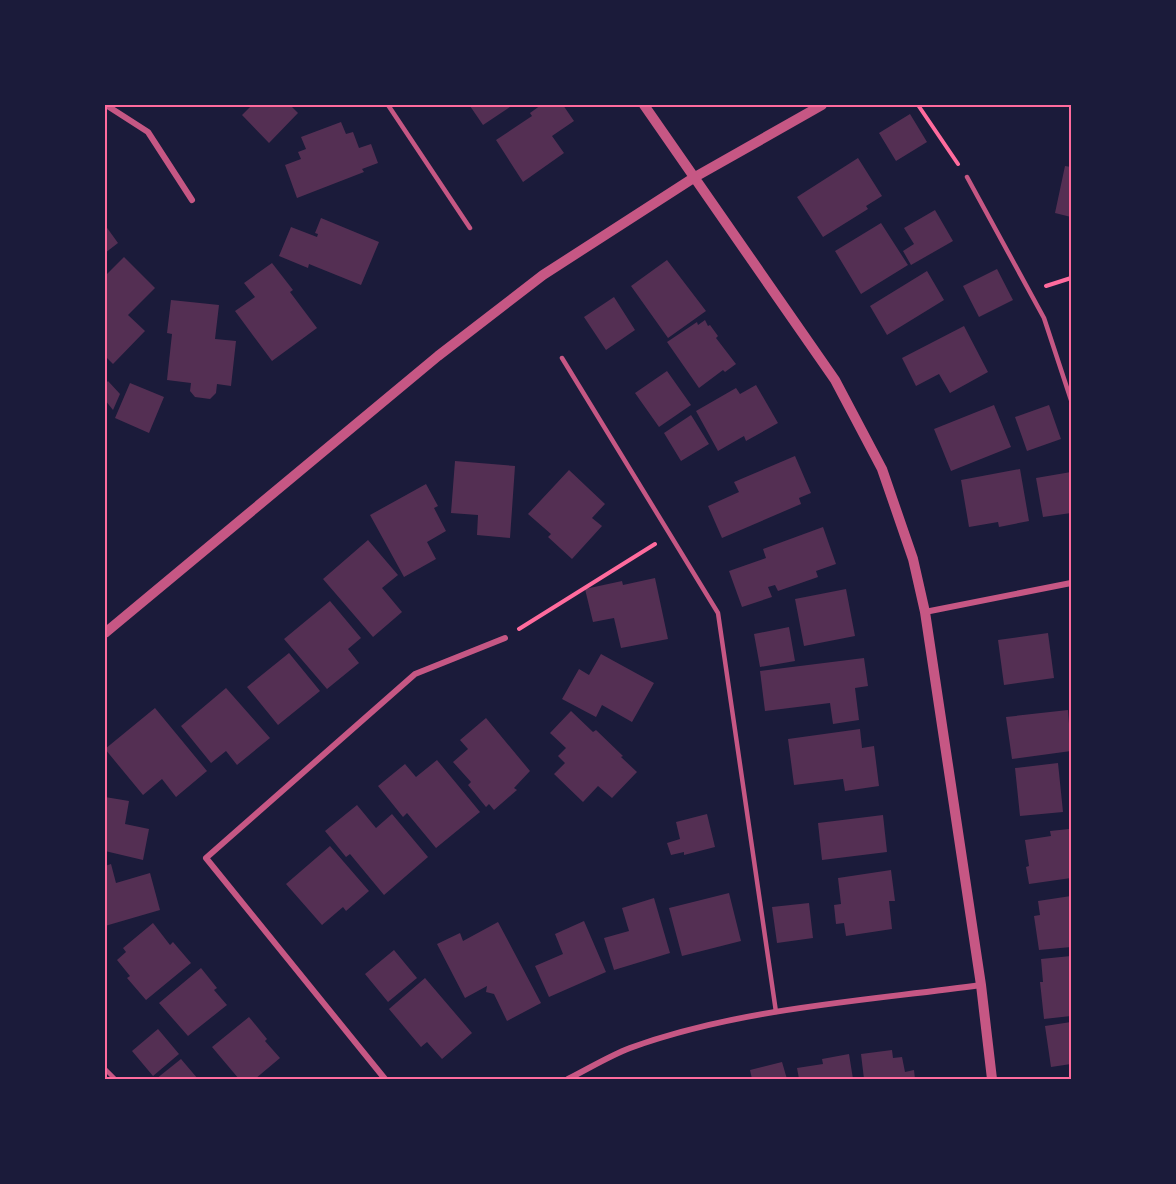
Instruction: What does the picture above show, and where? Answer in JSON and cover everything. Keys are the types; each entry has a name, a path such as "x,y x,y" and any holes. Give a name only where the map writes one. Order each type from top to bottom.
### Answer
{"street":[{"path":"106,105 148,132 192,200"},
{"path":"644,105 835,380 882,469 912,559 925,612 981,986 992,1079"},
{"path":"105,633 438,356 543,275 695,177 822,105"},
{"path":"925,612 1071,583"},
{"path":"385,1079 206,858 415,674 505,638"},
{"path":"568,1079 628,1049 694,1029 776,1012 981,986"}],"lane":[{"path":"388,105 470,228"},
{"path":"967,177 1044,318 1071,400"},
{"path":"562,358 718,613 776,1012"},
{"path":"105,1069 115,1079"}],"path":[{"path":"918,105 967,177"},
{"path":"1031,292 1071,278"},
{"path":"505,638 671,534"}],"building":[{"path":"252,105 290,105 298,113 269,143 242,115"},
{"path":"471,105 513,105 483,125"},
{"path":"541,105 563,105 574,121 552,136 564,153 523,182 496,140 532,116 530,113"},
{"path":"910,114 927,142 896,161 879,133"},
{"path":"341,122 346,134 353,132 359,148 371,144 378,163 362,169 364,172 297,198 285,165 301,159 298,152 306,149 301,137"},
{"path":"858,158 882,196 866,206 868,209 823,237 797,197"},
{"path":"1065,166 1071,167 1071,217 1055,213"},
{"path":"935,210 953,241 911,265 903,251 914,244 904,228"},
{"path":"321,218 379,242 361,285 309,264 308,268 279,256 291,227 317,237 318,234 315,233"},
{"path":"881,223 908,265 861,294 835,251"},
{"path":"105,225 118,243 105,253"},
{"path":"124,257 155,288 128,315 145,331 113,364 105,356 105,276"},
{"path":"667,260 706,311 668,338 631,286"},
{"path":"272,263 293,290 290,292 317,328 272,361 235,311 255,297 244,283"},
{"path":"997,269 1013,300 979,317 963,286"},
{"path":"927,271 944,300 887,335 870,306"},
{"path":"614,297 635,330 606,350 584,317"},
{"path":"171,300 219,305 215,339 236,341 231,386 217,384 216,393 210,399 195,397 190,391 191,383 167,380 172,334 167,333"},
{"path":"705,320 736,364 725,372 723,370 699,388 667,342 697,322 698,325"},
{"path":"964,326 988,372 950,393 939,374 916,386 902,358"},
{"path":"667,371 691,405 659,427 635,393"},
{"path":"108,381 120,394 113,410 105,400 105,384"},
{"path":"130,383 164,397 149,433 115,418"},
{"path":"756,385 778,423 746,441 744,436 718,451 696,411 736,388 740,394"},
{"path":"994,405 1011,447 951,471 934,429"},
{"path":"1049,405 1061,439 1027,451 1015,417"},
{"path":"691,415 709,444 681,461 664,433"},
{"path":"795,456 811,493 799,498 801,504 722,538 708,506 739,492 734,482"},
{"path":"455,461 515,466 510,538 477,535 478,515 451,513"},
{"path":"1020,469 1029,521 999,527 998,522 969,527 961,480"},
{"path":"569,470 605,504 592,518 602,526 572,559 548,537 551,534 528,514"},
{"path":"1071,472 1071,513 1043,517 1036,478"},
{"path":"426,484 438,506 434,508 446,531 427,542 436,559 404,577 370,515"},
{"path":"823,527 836,564 816,571 818,577 778,591 775,585 768,587 772,597 742,607 729,571 766,558 763,549"},
{"path":"368,540 398,575 382,588 402,612 373,637 323,579"},
{"path":"655,578 668,639 621,648 614,618 593,622 585,589 622,581 623,585"},
{"path":"846,589 855,636 804,646 795,599"},
{"path":"330,601 361,638 348,649 359,663 327,689 284,639"},
{"path":"789,627 795,661 760,667 754,634"},
{"path":"1048,633 1054,678 1004,685 998,640"},
{"path":"289,653 320,691 278,725 247,687"},
{"path":"601,654 654,683 632,722 602,705 596,717 562,699 579,669 589,675"},
{"path":"864,658 868,686 855,688 859,720 833,724 830,703 765,711 760,671"},
{"path":"226,688 270,738 237,765 226,751 211,763 181,726"},
{"path":"155,708 207,771 176,797 162,779 143,795 105,749"},
{"path":"1068,710 1071,751 1012,759 1006,717"},
{"path":"571,711 593,732 596,730 637,772 612,798 598,786 583,802 554,774 565,763 558,756 566,748 550,733"},
{"path":"486,718 530,771 514,788 517,790 494,810 489,804 486,807 468,785 471,782 453,762 468,749 460,740"},
{"path":"860,729 862,748 874,746 879,786 845,791 843,779 794,785 788,739"},
{"path":"437,760 480,812 436,848 407,813 403,817 378,786 405,764 416,777"},
{"path":"1058,763 1063,812 1020,816 1015,768"},
{"path":"105,797 129,801 125,824 149,829 143,860 105,851"},
{"path":"357,805 376,828 392,814 428,857 384,895 350,854 346,857 325,831"},
{"path":"707,814 715,847 684,855 684,852 671,855 667,843 680,839 676,822"},
{"path":"883,815 887,852 822,860 818,823"},
{"path":"1069,829 1071,878 1029,884 1025,840 1051,836 1050,831"},
{"path":"330,846 369,891 346,911 343,907 322,925 286,884"},
{"path":"111,864 116,883 150,873 160,910 105,926 105,866"},
{"path":"891,870 895,901 889,901 892,929 846,936 844,923 836,924 834,905 841,904 838,878"},
{"path":"729,893 741,941 682,956 669,908"},
{"path":"1071,896 1071,947 1039,950 1034,916 1040,915 1038,901"},
{"path":"654,898 670,953 614,970 604,938 629,931 622,908"},
{"path":"809,903 813,938 777,943 772,907"},
{"path":"584,921 606,972 549,997 535,966 563,954 555,934"},
{"path":"498,922 541,1003 507,1021 494,994 486,992 487,986 465,998 437,944 460,933 463,941"},
{"path":"153,923 170,945 173,942 191,963 146,1000 127,978 130,976 117,960 126,952 123,948"},
{"path":"394,950 417,978 388,1002 365,974"},
{"path":"1071,956 1071,1016 1044,1019 1040,982 1043,982 1041,959"},
{"path":"201,968 217,988 214,990 227,1005 188,1036 159,1003"},
{"path":"425,978 472,1033 442,1059 427,1042 421,1047 389,1009"},
{"path":"249,1017 280,1058 255,1079 239,1079 212,1047"},
{"path":"1071,1022 1071,1064 1051,1067 1045,1026"},
{"path":"158,1029 179,1054 153,1076 132,1051"},
{"path":"892,1050 893,1058 902,1057 905,1072 914,1070 915,1079 864,1079 861,1054"},
{"path":"849,1054 853,1079 799,1079 797,1068 823,1064 822,1059"},
{"path":"181,1059 198,1079 156,1079"},
{"path":"782,1062 787,1079 752,1079 750,1070"}]}
